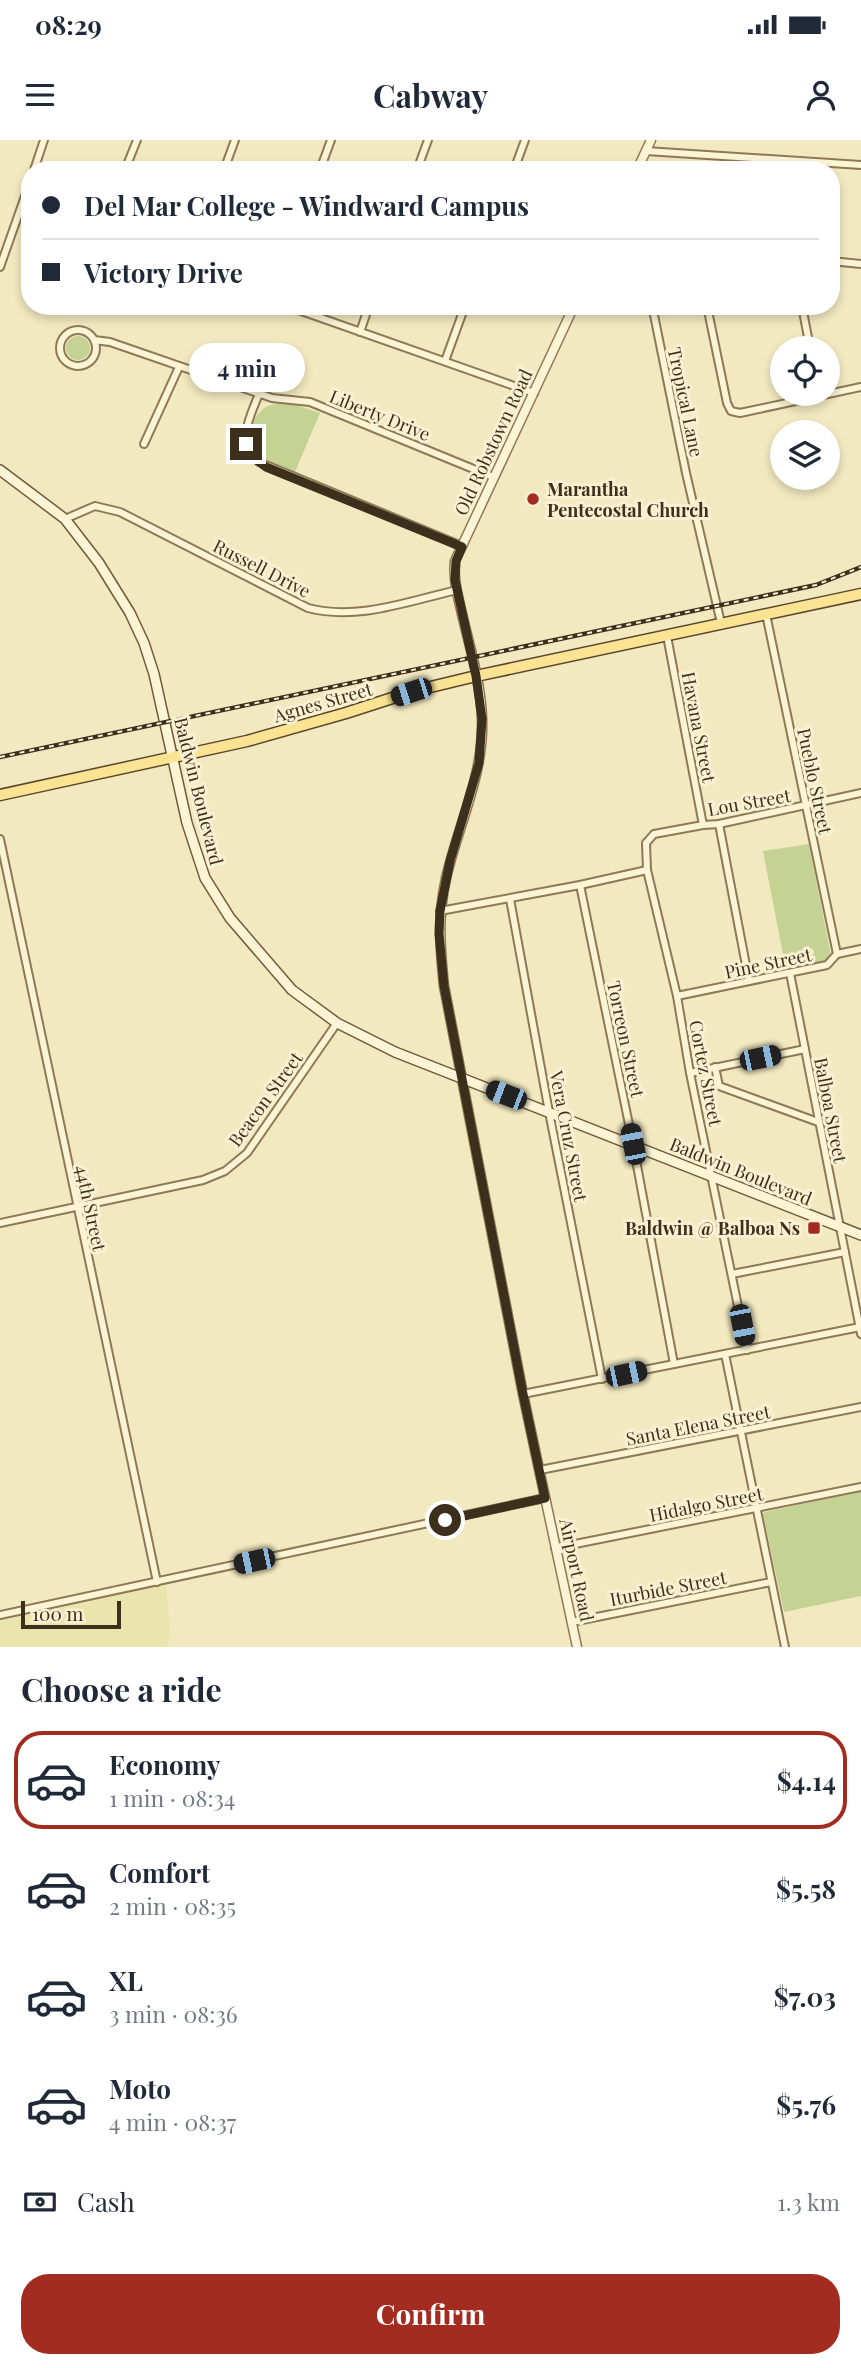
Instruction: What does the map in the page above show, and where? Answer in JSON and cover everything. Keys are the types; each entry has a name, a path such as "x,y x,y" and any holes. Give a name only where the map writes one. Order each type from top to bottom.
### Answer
{"main road":[{"name":"Baldwin Boulevard","path":"0,470 65,519 115,586 144,643 154,674 187,823 205,878 230,918 292,990 337,1023 395,1052 861,1235"},
{"name":"Agnes Street","path":"0,795 247,741 414,691 476,676 861,594"}],"street":[{"path":"37,161 44,140"},
{"path":"128,161 136,140"},
{"path":"227,161 235,140"},
{"path":"323,161 331,140"},
{"path":"420,161 428,140"},
{"path":"517,161 525,140"},
{"path":"641,161 651,140"},
{"path":"646,150 804,161"},
{"path":"840,164 861,165"},
{"path":"0,267 21,208"},
{"path":"840,262 861,264"},
{"path":"312,315 534,393"},
{"path":"360,332 366,315"},
{"path":"445,361 462,315"},
{"name":"Old Robstown Road","path":"476,676 457,590 454,571 456,561 570,315"},
{"name":"Tropical Lane","path":"654,315 686,473 721,624"},
{"path":"709,315 727,402 732,411 740,413 771,406"},
{"path":"804,315 808,336"},
{"path":"75,330 89,334 94,340 95,354 85,364 70,364 61,353 63,338 75,330"},
{"name":"Liberty Drive","path":"94,340 110,342 272,398 310,402 493,477"},
{"path":"144,444 179,367"},
{"path":"840,391 861,387"},
{"path":"259,394 245,429 249,451 259,462 462,547"},
{"name":"Russell Drive","path":"65,519 95,506 120,512 308,608 324,612 345,614 457,590"},
{"name":"Pueblo Street","path":"766,614 837,954"},
{"name":"Havana Street","path":"667,636 703,825"},
{"name":"Airport Road","path":"476,676 482,719 479,763 450,861 440,911 439,934 444,986 523,1394 577,1647"},
{"name":"Lou Street","path":"646,843 654,834 719,824 861,793"},
{"path":"719,824 749,981"},
{"name":"44th Street","path":"0,839 157,1582"},
{"name":"Cortez Street","path":"646,843 647,870 677,996 690,1073 747,1350"},
{"path":"440,911 647,870"},
{"name":"Torreon Street","path":"580,885 633,1144 674,1364"},
{"name":"Vera Cruz Street","path":"510,899 602,1379"},
{"name":"Pine Street","path":"677,996 827,965 837,954 861,949"},
{"name":"Balboa Street","path":"790,974 860,1331"},
{"name":"Beacon Street","path":"0,1223 203,1180 225,1171 247,1153 337,1023"},
{"path":"690,1073 805,1049"},
{"path":"715,1068 719,1086 818,1122"},
{"path":"732,1274 845,1252"},
{"path":"523,1394 725,1354 860,1331"},
{"path":"725,1354 785,1647"},
{"name":"Santa Elena Street","path":"540,1470 861,1407"},
{"name":"Hidalgo Street","path":"555,1548 861,1487"},
{"path":"0,1604 1,1614 545,1498"},
{"name":"Iturbide Street","path":"572,1622 771,1582"}],"shaded area":[{"path":"166,1585 170,1633 167,1647 0,1647 0,1621"}],"green space":[{"path":"78,336 87,339 90,348 87,357 78,360 69,357 66,348 69,339"},
{"path":"273,404 293,404 320,413 295,472 265,458 256,449 252,435 252,427 258,413 264,408"},
{"path":"809,844 831,956 823,963 786,970 763,851"},
{"path":"861,1491 861,1596 784,1612 763,1514"}],"railway":[{"path":"0,757 816,585 861,567"}],"place":[{"name":"Marantha Pentecostal Church","path":"533,499"},
{"name":"Baldwin @ Balboa Ns","path":"814,1228"}],"route":[{"path":"246,444 253,457 266,467 462,547 456,561 455,580 476,676 482,719 479,763 450,861 440,911 439,934 444,986 545,1498 445,1520"}]}
